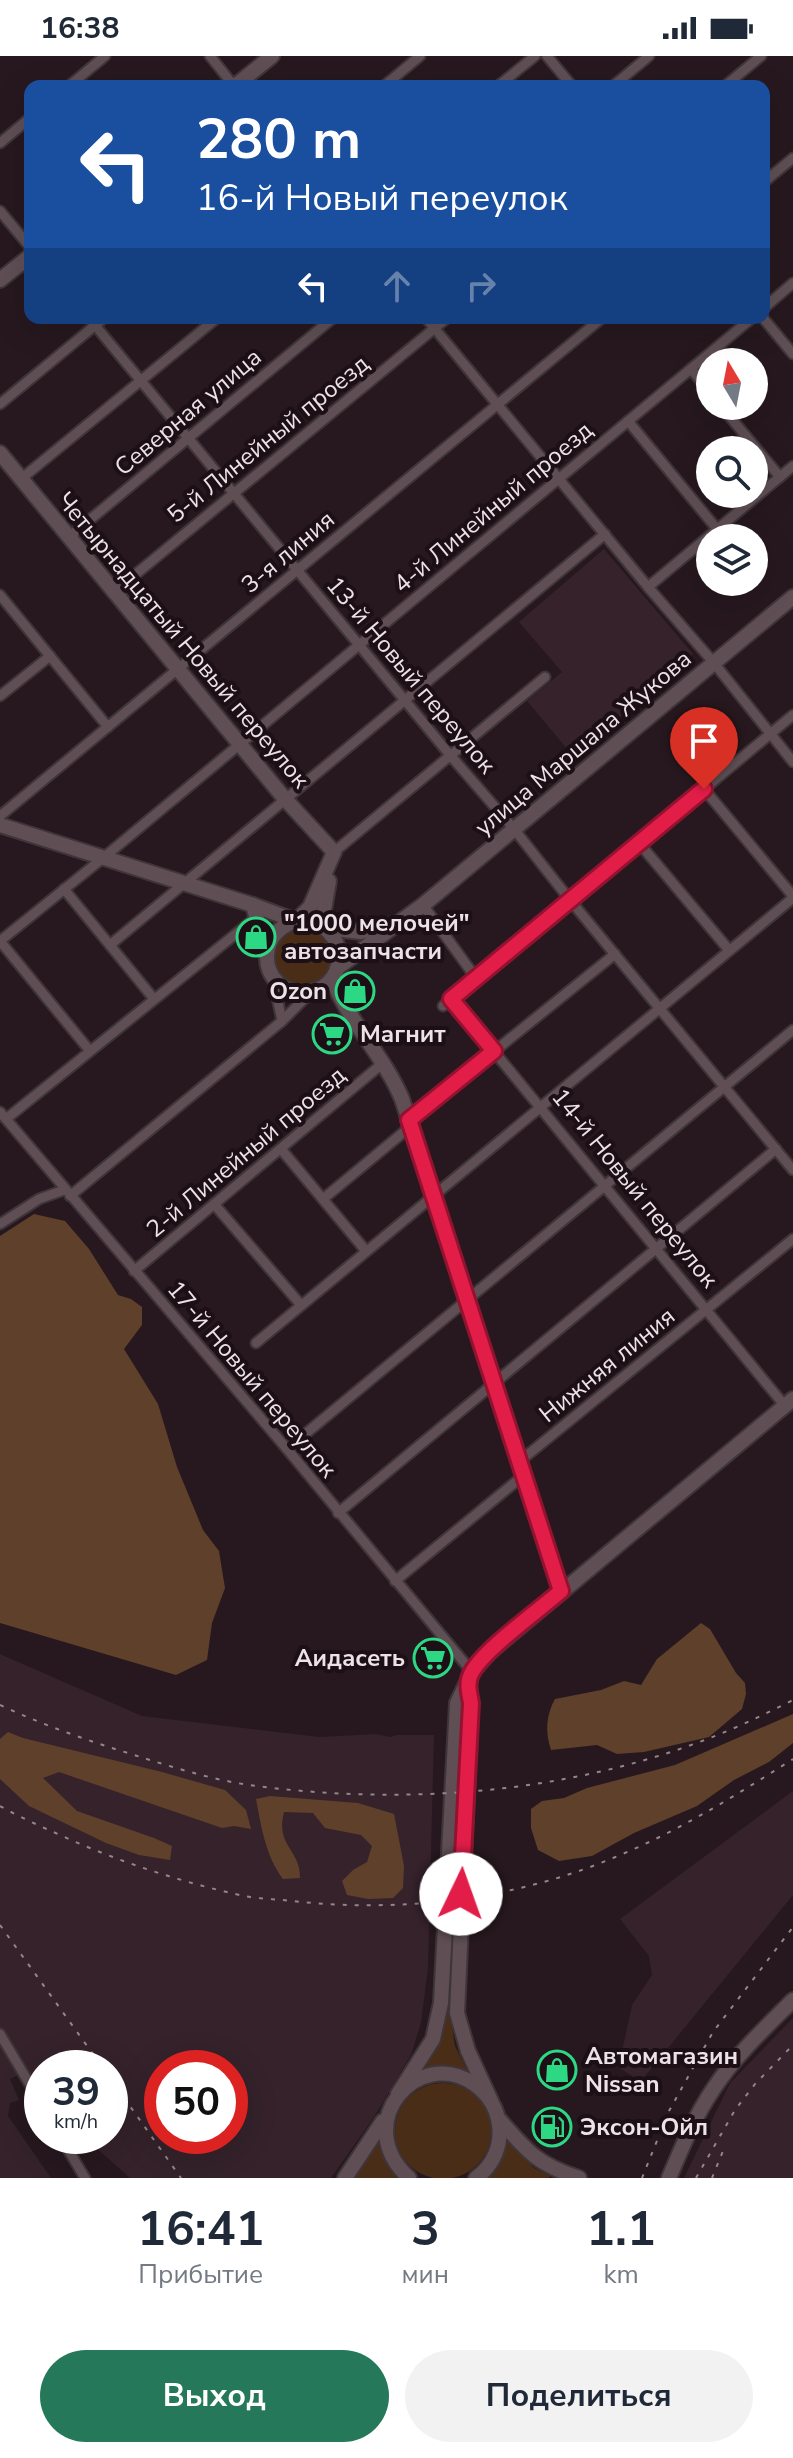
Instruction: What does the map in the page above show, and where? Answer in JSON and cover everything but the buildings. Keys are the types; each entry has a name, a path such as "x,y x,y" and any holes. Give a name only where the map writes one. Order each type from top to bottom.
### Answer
{"main road":[{"path":"242,80 272,56"},
{"path":"0,280 24,261"},
{"name":"Четырнадцатый Новый переулок","path":"3,463 21,479 285,799 334,852"},
{"name":"улица Маршала Жукова","path":"335,973 423,905 793,597"},
{"path":"0,825 326,928"},
{"path":"267,955 276,933 296,921 310,907 334,852"},
{"path":"334,852 324,910 326,928 338,947 335,973 340,999 393,1078 410,1123 561,1591"},
{"path":"253,905 272,974 286,989 301,993 313,991 340,999"},
{"name":"улица Маршала Жукова","path":"326,928 361,932 400,922"},
{"path":"313,991 335,973"},
{"path":"345,2178 377,2133 433,2039 440,2012 457,1703 470,1678 491,1651 789,1402"},
{"path":"470,1678 457,2013 468,2051 498,2117 525,2149 542,2163 579,2178"},
{"path":"669,2178 713,2089 744,2049 793,2000"},
{"path":"409,2178 398,2168 387,2146 385,2122 394,2100 410,2084 423,2077 454,2075 469,2080 491,2101"},
{"path":"476,2178 495,2154 499,2142 498,2117"}],"street":[{"path":"76,80 105,56"},
{"path":"210,56 230,80"},
{"path":"391,80 420,56"},
{"path":"505,80 535,56"},
{"path":"547,56 567,80"},
{"path":"620,80 649,56"},
{"path":"732,80 761,56"},
{"path":"0,143 24,123"},
{"path":"770,177 793,158"},
{"path":"0,211 24,240"},
{"path":"770,303 793,283"},
{"path":"0,404 90,324"},
{"name":"13-й Новый переулок","path":"94,324 793,1170"},
{"path":"21,479 210,324"},
{"name":"Северная улица","path":"69,537 326,324"},
{"path":"431,324 793,762"},
{"name":"5-й Линейный проезд","path":"114,592 439,324"},
{"name":"3-я линия","path":"0,816 595,324"},
{"name":"4-й Линейный проезд","path":"0,941 745,324"},
{"path":"768,324 793,354"},
{"path":"691,369 696,375"},
{"path":"733,420 780,477"},
{"path":"628,421 713,524"},
{"path":"723,524 793,466"},
{"path":"110,945 605,534"},
{"path":"648,587 696,547"},
{"path":"0,596 108,727"},
{"path":"0,696 50,656"},
{"path":"334,852 545,677"},
{"path":"443,1006 793,715"},
{"path":"256,1343 793,897 704,789"},
{"path":"639,843 729,950"},
{"path":"64,889 154,999"},
{"path":"423,905 476,978"},
{"path":"3,1115 90,1051 253,920 258,922"},
{"path":"0,941 90,1051"},
{"path":"323,1199 494,1051 615,954"},
{"path":"272,974 282,1021"},
{"path":"0,1224 39,1199 67,1193 282,1021 313,991"},
{"name":"14-й Новый переулок","path":"451,999 707,1311 789,1402"},
{"path":"287,1449 793,1030"},
{"name":"2-й Линейный проезд","path":"134,1271 383,1063"},
{"name":"17-й Новый переулок","path":"3,1115 287,1449 470,1678"},
{"path":"281,1149 366,1251"},
{"path":"338,1513 776,1149"},
{"path":"214,1204 301,1305"},
{"name":"Нижняя линия","path":"395,1581 522,1468 793,1239"},
{"path":"0,2034 24,2075"},
{"path":"71,2154 85,2178"}],"shaded area":[{"path":"604,549 693,654 574,757 527,701 562,672 519,622"},
{"path":"303,926 325,935 334,957 325,979 303,988 281,979 272,957 281,935"},
{"path":"34,1214 65,1221 89,1249 118,1295 142,1307 142,1325 124,1349 158,1404 177,1467 203,1530 219,1551 225,1588 212,1623 207,1660 176,1675 0,1623 0,1236"},
{"path":"701,1623 710,1629 745,1683 746,1694 742,1709 709,1737 644,1752 617,1754 597,1745 551,1750 547,1724 555,1699 601,1690 624,1681 641,1685 657,1659"},
{"path":"0,1654 142,1716 320,1737 434,1735 428,1968 421,2023 411,2055 374,2117 331,2178 130,2178 103,2154 128,2154 128,2050 24,2050 24,2073 18,2065 18,2075 10,2079 19,2100 10,2103 8,2116 24,2139 24,2154 34,2154 51,2178 0,2178"},
{"path":"461,1705 466,1705 451,2021 455,2046 469,2074 446,2067 422,2071 437,2043"},
{"path":"793,1714 793,1743 769,1762 734,1780 697,1806 634,1833 592,1856 559,1861 538,1850 531,1828 531,1809 542,1801 564,1798 587,1788 675,1765"},
{"path":"8,1732 225,1790 246,1810 251,1829 234,1826 222,1828 59,1772 43,1778 77,1811 172,1846 170,1860 139,1855 106,1843 29,1806 0,1779 0,1739"},
{"path":"793,1791 793,1895 641,2081 616,2066 632,2005 652,1975 649,1956 620,1919"},
{"path":"270,1796 358,1803 394,1814 404,1866 403,1888 393,1898 368,1899 347,1895 342,1881 367,1862 372,1846 361,1835 325,1828 313,1813 284,1812 283,1833 297,1861 300,1878 283,1879 268,1851 256,1799"},
{"path":"793,2018 793,2178 684,2178 730,2083"},
{"path":"434,2084 452,2084 470,2091 483,2104 490,2122 490,2140 483,2158 470,2171 452,2178 434,2178 416,2171 403,2158 396,2140 396,2122 403,2104 416,2091"},
{"path":"381,2138 402,2178 353,2178"},
{"path":"506,2140 534,2168 549,2178 486,2178"}],"railway":[{"path":"0,1705 81,1738 204,1776 310,1792 371,1795 494,1789 555,1781 616,1768 675,1751 732,1729 793,1700"},
{"path":"0,1806 113,1857 222,1891 256,1898 332,1904 414,1904 455,1900 536,1884 613,1858 683,1825 793,1759"},
{"path":"0,1925 90,2050"},
{"path":"642,2178 669,2111 713,2032 793,1927"},
{"path":"696,2178 735,2110 793,2045"},
{"path":"128,2103 181,2178"},
{"path":"712,2178 725,2146"}],"place":[{"name":"\"1000 мелочей\" автозапчасти","path":"256,937"},
{"name":"Ozon","path":"355,991"},
{"name":"Магнит","path":"332,1034"},
{"name":"Аидасеть","path":"433,1658"},
{"name":"Автомагазин Nissan","path":"557,2070"},
{"name":"Эксон-Ойл","path":"552,2127"}],"route":[{"path":"461,1894 471,1703 468,1683 472,1672 483,1659 561,1591 409,1120 494,1051 451,999 704,789"}]}
